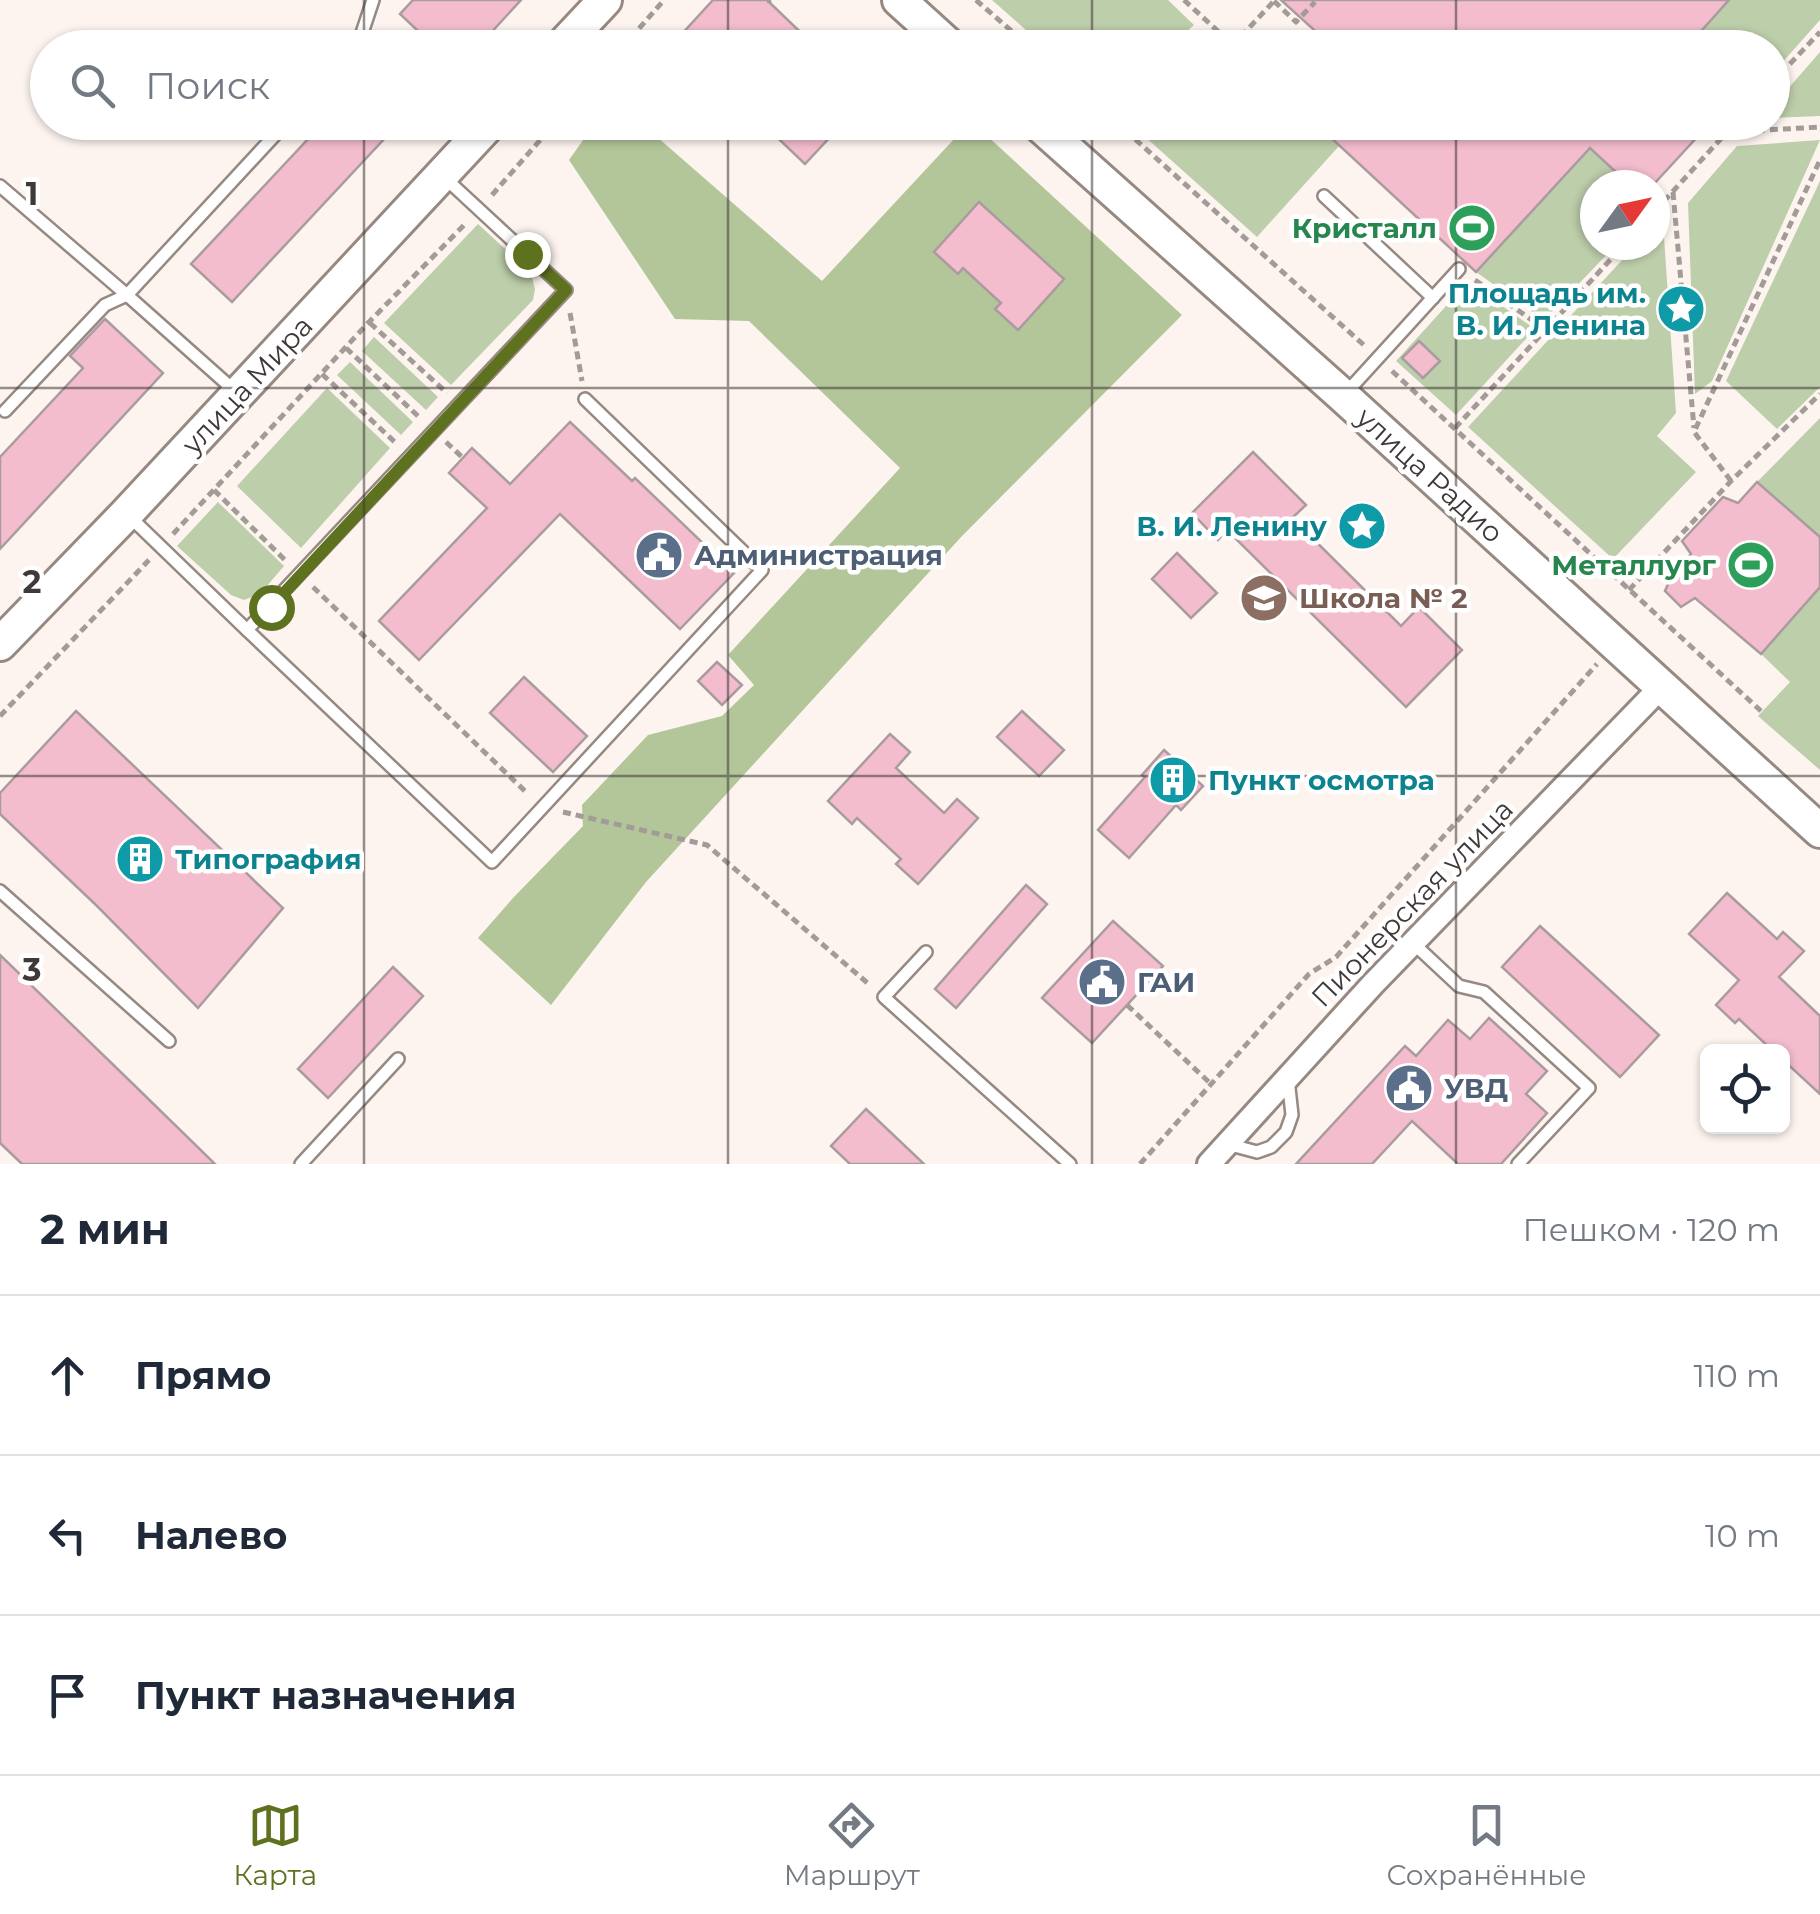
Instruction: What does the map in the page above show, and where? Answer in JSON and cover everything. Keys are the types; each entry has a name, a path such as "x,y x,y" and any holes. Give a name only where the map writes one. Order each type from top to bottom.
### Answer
{"main road":[{"path":"577,30 605,0"},
{"path":"900,0 932,30"},
{"name":"улица Мира","path":"0,644 474,140"},
{"name":"улица Радио","path":"1056,140 1820,831"}],"street":[{"name":"Пионерская улица","path":"1209,1164 1413,943 1661,687"}],"lane":[{"path":"363,30 373,0"},
{"path":"5,411 104,305 127,295 270,140"},
{"path":"247,630 566,290 442,175"},
{"path":"0,186 238,394"},
{"path":"1324,196 1433,298"},
{"path":"1343,396 1459,269"},
{"path":"126,514 492,862 762,570 586,399"},
{"path":"0,891 169,1041"},
{"path":"1413,943 1459,986 1484,992 1589,1088 1518,1164"},
{"path":"926,952 884,997 1070,1164"},
{"path":"301,1164 398,1059"},
{"path":"1227,1144 1257,1152 1271,1146 1286,1132 1292,1115 1288,1078"}],"path":[{"path":"638,30 664,0"},
{"path":"976,0 1010,30"},
{"path":"1184,0 1215,30"},
{"path":"1246,30 1274,1 1296,22 1315,2"},
{"path":"1790,64 1820,32"},
{"path":"1790,128 1820,126"},
{"path":"0,716 480,209 540,140"},
{"path":"1136,140 1761,712"},
{"path":"1670,195 1721,140"},
{"path":"1694,432 1820,160"},
{"path":"1673,192 1694,432 1731,481"},
{"path":"1455,428 1610,260"},
{"path":"1459,269 1546,330"},
{"path":"566,290 586,399"},
{"path":"369,322 460,405"},
{"path":"346,348 435,432"},
{"path":"322,373 411,457"},
{"path":"1629,590 1731,481 1820,394"},
{"path":"214,490 542,808 708,845 884,997"},
{"path":"1140,1164 1309,974 1336,957 1599,662"},
{"path":"1127,1005 1211,1084"}],"green space":[{"path":"992,0 1168,0 1194,25 1188,30 1026,30"},
{"path":"1729,0 1820,0 1820,20 1790,54 1790,30 1702,30"},
{"path":"1820,52 1820,116 1790,117 1790,86"},
{"path":"583,140 660,140 822,281 953,140 992,140 1182,315 962,536 646,882 551,1005 478,938 583,826 582,805 648,735 722,716 754,685 728,655 900,468 749,321 675,319 569,160"},
{"path":"1149,140 1332,140 1339,146 1257,237"},
{"path":"1820,140 1712,381 1695,394 1688,203 1737,146"},
{"path":"1590,148 1614,170 1580,170 1580,260 1602,260 1544,320 1476,272"},
{"path":"1820,181 1820,387 1777,429 1726,381"},
{"path":"478,224 531,273 535,289 533,300 451,385 384,323"},
{"path":"1622,260 1666,260 1676,413 1657,436 1696,472 1613,559 1468,427"},
{"path":"1468,282 1535,329 1456,415 1396,361"},
{"path":"374,337 438,397 426,410 362,351"},
{"path":"350,362 413,422 401,435 337,375"},
{"path":"327,388 390,448 301,548 237,486"},
{"name":"Металлург","path":"1820,418 1820,537 1757,482"},
{"path":"218,502 284,566 260,594 244,600 231,595 177,546"},
{"name":"Металлург","path":"1820,587 1820,770 1758,716 1790,682 1761,654"}],"building":[{"path":"413,0 521,0 494,30 417,30 400,14"},
{"path":"713,0 767,0 798,30 686,30"},
{"path":"1281,0 1729,0 1702,30 1314,30"},
{"path":"307,140 383,140 232,302 191,264"},
{"path":"780,140 827,140 805,164"},
{"name":"Кристалл","path":"1333,140 1694,140 1667,170 1614,170 1590,148 1476,272"},
{"path":"979,202 1064,279 1018,330 995,309 1001,303 963,268 958,274 934,252"},
{"path":"105,319 163,373 0,549 0,457 83,368 70,356"},
{"path":"1419,341 1440,361 1423,378 1402,358"},
{"name":"Администрация","path":"570,422 734,573 680,629 560,514 419,660 379,621 487,508 449,473 472,448 510,484"},
{"path":"1253,452 1306,505 1292,518 1401,626 1419,607 1462,650 1406,707 1227,530 1218,540 1192,513"},
{"name":"Металлург","path":"1757,482 1820,537 1820,587 1761,654 1695,598 1681,607 1665,591 1672,575 1691,554 1682,541 1723,497 1738,503"},
{"path":"1177,553 1217,593 1191,618 1152,579"},
{"path":"717,662 742,685 722,705 698,681"},
{"path":"524,677 587,736 553,772 490,713"},
{"name":"Типография","path":"76,711 283,908 198,1008 0,814 0,793"},
{"path":"1022,711 1064,750 1039,776 997,737"},
{"path":"890,734 910,752 896,768 944,813 957,799 978,818 918,884 896,864 901,859 857,818 852,824 828,801"},
{"path":"1164,750 1203,786 1181,810 1176,805 1129,858 1098,830"},
{"path":"1026,885 1047,904 956,1008 935,989"},
{"path":"1727,893 1777,939 1783,932 1804,951 1779,977 1820,1016 1820,1094 1790,1066 1790,1044 1766,1044 1739,1019 1735,1023 1716,1005 1739,980 1689,934"},
{"name":"ГАИ","path":"1113,921 1163,966 1092,1043 1042,998"},
{"path":"1540,926 1659,1035 1620,1077 1502,967"},
{"path":"0,955 215,1164 22,1164 0,1143"},
{"path":"393,967 423,996 328,1098 298,1069"},
{"path":"1489,1018 1547,1071 1526,1094 1547,1113 1501,1164 1458,1164 1412,1121 1372,1164 1296,1164 1405,1046 1416,1056 1448,1020 1470,1039"},
{"path":"866,1109 924,1164 850,1164 831,1146"}],"place":[{"name":"Кристалл","path":"1472,228"},
{"name":"Площадь им. В. И. Ленина","path":"1681,309"},
{"name":"В. И. Ленину","path":"1362,526"},
{"name":"Администрация","path":"659,555"},
{"name":"Металлург","path":"1751,565"},
{"name":"Школа № 2","path":"1264,598"},
{"name":"Пункт осмотра","path":"1173,780"},
{"name":"Типография","path":"140,859"},
{"name":"ГАИ","path":"1102,982"},
{"name":"УВД","path":"1409,1088"}],"route":[{"path":"271,607 566,290 527,254"}]}
